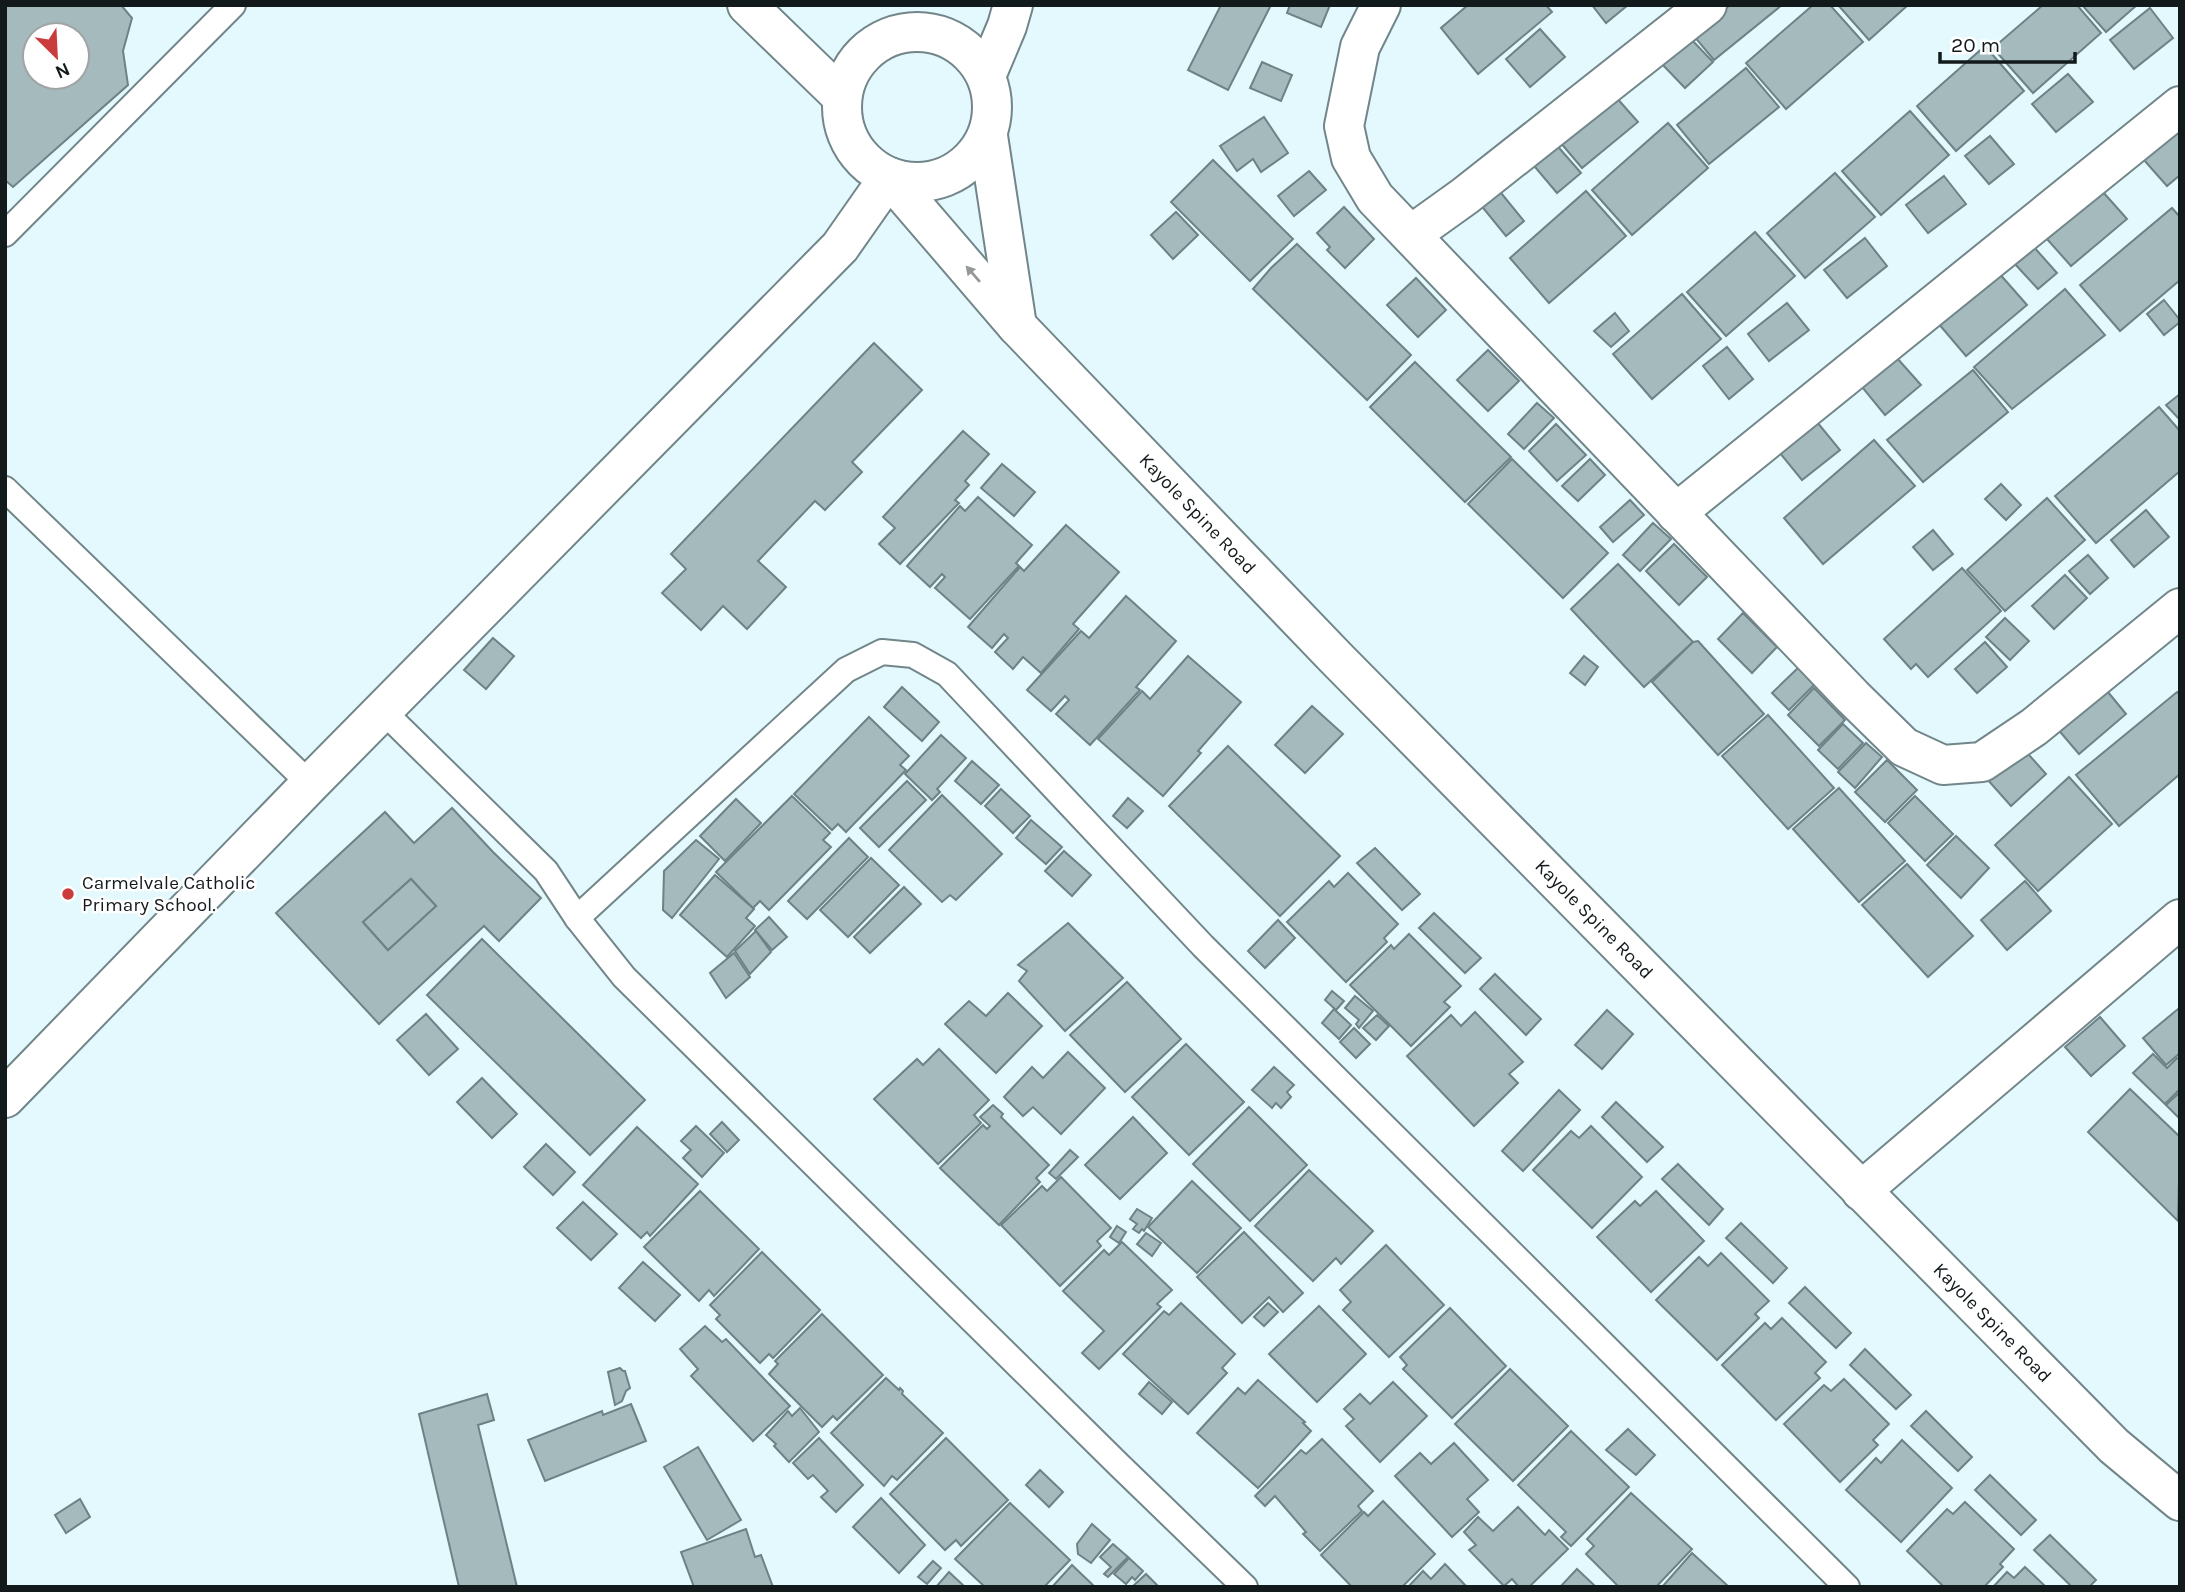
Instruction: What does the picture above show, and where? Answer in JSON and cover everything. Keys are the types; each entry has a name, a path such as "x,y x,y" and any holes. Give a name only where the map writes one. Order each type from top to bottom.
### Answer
{"street":[{"path":"747,5 842,97"},
{"path":"986,76 1013,5"},
{"path":"1381,5 1360,47 1344,126 1351,158 1375,198 1904,747 1943,765 1982,762 2035,727 2175,622"},
{"path":"1412,234 1465,196 1707,5"},
{"path":"988,136 975,156 957,171 935,180 911,183 888,177 867,164 851,145 842,122 842,97 849,73 862,55 909,19 921,31 942,35 969,51 986,76 993,105 988,136 1017,326"},
{"path":"1676,513 2180,107"},
{"path":"5,1098 310,784 840,247 888,177"},
{"name":"Kayole Spine Road","path":"888,177 1017,326 1335,657 2114,1446 2180,1501"},
{"path":"1861,1191 2180,919"}],"lane":[{"path":"5,234 233,5"},
{"path":"5,489 310,784"},
{"path":"578,918 846,670 882,652 913,655 947,674 1203,946 1846,1587"},
{"path":"383,711 546,871 624,977 1245,1587"}],"building":[{"path":"5,5 121,5 132,18 123,51 128,85 13,187 5,180"},
{"path":"1221,5 1271,5 1228,90 1188,70"},
{"path":"1290,5 1330,5 1321,27 1287,13"},
{"path":"1468,5 1546,5 1552,12 1478,74 1441,28"},
{"path":"1592,5 1628,5 1606,23"},
{"path":"1730,5 1782,5 1714,60 1693,35"},
{"path":"1813,5 1830,5 1863,42 1786,109 1746,63"},
{"path":"1838,5 1908,5 1869,40"},
{"path":"2043,5 2077,5 2101,33 2033,93 1993,48"},
{"path":"2082,5 2137,5 2106,32"},
{"path":"2150,8 2173,38 2134,69 2110,40"},
{"path":"1540,29 1565,57 1530,87 1506,59"},
{"path":"1689,37 1713,62 1685,88 1661,63"},
{"path":"1985,46 2024,91 1956,151 1917,106"},
{"path":"1262,62 1292,75 1281,101 1250,88"},
{"path":"1746,68 1779,107 1709,164 1677,125"},
{"path":"2068,74 2093,102 2056,132 2032,104"},
{"path":"1615,96 1638,122 1582,168 1560,142"},
{"path":"1910,111 1949,155 1881,215 1842,171"},
{"path":"1264,117 1288,153 1261,172 1253,159 1237,171 1220,146"},
{"path":"1668,123 1708,168 1632,235 1592,190"},
{"path":"2180,128 2180,175 2167,186 2144,160"},
{"path":"1990,136 2014,164 1989,184 1965,156"},
{"path":"1553,141 1581,173 1557,193 1530,161"},
{"path":"1213,160 1293,239 1250,281 1171,202"},
{"path":"1309,171 1326,190 1294,216 1278,196"},
{"path":"1835,173 1875,217 1805,278 1767,233"},
{"path":"1944,176 1966,204 1928,233 1906,205"},
{"path":"1497,188 1524,221 1506,236 1479,203"},
{"path":"1586,191 1626,236 1549,303 1510,258"},
{"path":"2103,192 2127,219 2071,266 2047,239"},
{"path":"1344,207 1374,239 1345,268 1327,250 1330,247 1317,233"},
{"path":"2172,208 2180,217 2180,280 2120,331 2080,285"},
{"path":"1176,212 1198,235 1173,259 1151,235"},
{"path":"1755,232 1795,276 1726,336 1687,292"},
{"path":"1865,238 1887,266 1847,298 1824,270"},
{"path":"1297,244 1411,355 1367,400 1253,289"},
{"path":"2033,246 2057,273 2038,289 2014,263"},
{"path":"1998,272 2027,305 1966,356 1938,323"},
{"path":"1416,278 1446,310 1418,337 1387,305"},
{"path":"2065,289 2105,335 2012,409 1974,367"},
{"path":"1682,294 1721,339 1652,399 1613,354"},
{"path":"2164,300 2180,322 2164,335 2147,314"},
{"path":"1787,303 1809,330 1769,361 1748,334"},
{"path":"1615,313 1629,331 1611,347 1594,331"},
{"path":"874,343 922,390 852,462 862,472 825,510 815,501 758,561 786,587 747,629 723,606 701,630 662,593 686,569 671,554"},
{"path":"1727,347 1753,379 1729,399 1703,366"},
{"path":"1488,350 1519,381 1488,411 1457,380"},
{"path":"1897,358 1921,385 1885,415 1862,387"},
{"path":"1415,362 1511,457 1465,502 1370,407"},
{"path":"1973,370 2008,412 1923,482 1887,440"},
{"path":"2180,394 2180,420 2166,405"},
{"path":"1537,403 1554,418 1524,449 1508,434"},
{"path":"2159,407 2180,431 2180,471 2096,543 2055,496"},
{"path":"1817,422 1840,450 1802,480 1779,452"},
{"path":"1556,424 1586,455 1557,481 1529,451"},
{"path":"963,431 989,454 965,481 969,485 955,500 959,503 900,564 879,544 895,528 883,517"},
{"path":"1874,440 1915,486 1823,564 1784,518"},
{"path":"1512,459 1608,553 1563,598 1468,504"},
{"path":"1590,459 1605,475 1578,501 1562,486"},
{"path":"1002,464 1035,492 1014,516 981,488"},
{"path":"2001,484 2021,505 2006,520 1985,499"},
{"path":"978,497 1032,545 1016,563 1019,566 970,619 935,588 945,577 942,574 930,587 907,566 960,506 965,511"},
{"path":"2047,498 2085,540 2005,611 1967,570"},
{"path":"1630,500 1644,515 1613,542 1600,527"},
{"path":"2146,510 2169,537 2134,567 2111,540"},
{"path":"1653,523 1671,539 1640,571 1623,555"},
{"path":"1066,525 1119,572 1073,624 1079,629 1041,673 1023,657 1013,669 995,652 1008,638 1004,634 992,648 968,627 1020,567 1024,571"},
{"path":"1933,530 1953,554 1933,570 1913,547"},
{"path":"1674,544 1707,577 1679,605 1646,571"},
{"path":"2088,555 2108,578 2090,594 2069,571"},
{"path":"1618,564 1693,642 1644,687 1571,609"},
{"path":"1962,568 2001,611 1928,677 1916,664 1911,669 1884,639"},
{"path":"2065,575 2087,598 2054,629 2032,606"},
{"path":"1126,596 1176,641 1136,687 1140,690 1090,745 1056,714 1069,700 1065,696 1051,711 1027,690 1081,631 1089,638"},
{"path":"1743,613 1777,647 1752,673 1718,639"},
{"path":"2005,618 2029,641 2010,660 1986,637"},
{"path":"493,638 514,656 486,689 464,670"},
{"path":"1698,641 1764,714 1718,755 1652,682 1693,642"},
{"path":"1985,642 2007,667 1977,693 1955,669"},
{"path":"1188,656 1241,702 1163,796 1098,739 1142,691 1150,699"},
{"path":"1584,656 1598,667 1585,685 1570,673"},
{"path":"1799,667 1815,684 1789,710 1772,693"},
{"path":"2103,686 2126,714 2079,754 2056,727"},
{"path":"902,687 939,722 922,741 884,707"},
{"path":"1814,688 1845,720 1819,746 1788,715"},
{"path":"2177,692 2180,695 2180,774 2119,826 2076,775"},
{"path":"1312,706 1343,734 1305,773 1275,745"},
{"path":"1768,715 1834,788 1788,829 1722,756"},
{"path":"869,717 909,756 900,765 906,770 846,832 838,824 832,830 794,794"},
{"path":"1843,724 1863,743 1838,769 1818,750"},
{"path":"941,735 966,758 937,789 940,792 932,800 905,774"},
{"path":"1866,743 1882,757 1855,788 1838,772"},
{"path":"1228,746 1340,856 1280,916 1169,806"},
{"path":"2022,747 2046,774 2011,806 1987,779"},
{"path":"1887,760 1917,790 1885,822 1855,792"},
{"path":"972,761 999,785 981,804 955,781"},
{"path":"2069,777 2112,824 2038,891 1995,845"},
{"path":"907,781 926,800 879,847 860,828"},
{"path":"1839,788 1905,861 1859,902 1793,829"},
{"path":"1001,789 1030,816 1013,833 985,806"},
{"path":"942,795 1002,854 956,900 950,895 942,902 889,850"},
{"path":"792,796 830,833 823,840 831,847 769,910 760,901 753,908 716,872"},
{"path":"1915,796 1953,834 1925,861 1888,823"},
{"path":"1128,798 1143,811 1127,828 1113,816"},
{"path":"736,799 761,823 725,861 700,836"},
{"path":"452,808 541,898 499,941 484,926 379,1024 276,913 385,812 414,843","holes":["411,879 436,906 388,950 363,922"]},
{"path":"1031,820 1062,847 1046,864 1016,838"},
{"path":"1956,836 1989,868 1961,898 1927,865"},
{"path":"849,838 868,857 807,919 788,901"},
{"path":"696,840 719,859 672,918 663,910 664,871"},
{"path":"1375,848 1420,894 1402,910 1357,863"},
{"path":"1064,851 1091,875 1072,896 1045,871"},
{"path":"871,858 899,885 848,937 820,910"},
{"path":"1907,864 1973,936 1928,977 1862,905"},
{"path":"1348,873 1398,924 1384,938 1387,942 1346,982 1287,922 1329,881 1334,887"},
{"path":"715,875 754,909 746,918 755,926 727,957 680,915"},
{"path":"411,879 436,906 388,950 363,922"},
{"path":"2025,881 2051,911 2007,950 1981,920"},
{"path":"904,887 921,904 870,953 854,937"},
{"path":"1434,913 1481,958 1465,973 1419,928"},
{"path":"769,917 787,937 772,950 755,930"},
{"path":"1278,920 1295,938 1265,968 1248,951"},
{"path":"1068,923 1123,978 1065,1031 1019,981 1027,971 1018,965"},
{"path":"756,931 771,952 750,974 735,951"},
{"path":"1409,934 1461,986 1444,1002 1450,1007 1411,1046 1350,985 1391,945 1394,949"},
{"path":"482,939 645,1100 590,1155 427,995"},
{"path":"734,953 750,977 726,998 710,973"},
{"path":"1495,974 1541,1019 1526,1035 1480,989"},
{"path":"1127,982 1181,1039 1125,1092 1070,1035"},
{"path":"1332,991 1344,1001 1336,1010 1325,1000"},
{"path":"1008,993 1042,1026 996,1073 945,1024 969,1001 986,1016"},
{"path":"1355,996 1373,1011 1359,1028 1356,1024 1359,1020 1345,1008"},
{"path":"1334,1009 1351,1025 1339,1039 1322,1023"},
{"path":"2178,1009 2180,1053 2166,1065 2143,1038"},
{"path":"1607,1010 1633,1034 1602,1069 1575,1045"},
{"path":"1475,1012 1523,1062 1509,1074 1518,1083 1474,1126 1407,1056 1451,1015 1461,1026"},
{"path":"426,1014 458,1049 429,1075 397,1040"},
{"path":"1377,1015 1389,1026 1376,1040 1363,1028"},
{"path":"2100,1017 2125,1046 2091,1076 2065,1047"},
{"path":"1354,1028 1370,1044 1356,1058 1340,1042"},
{"path":"1186,1044 1244,1102 1189,1155 1132,1097"},
{"path":"939,1049 989,1100 974,1115 981,1123 938,1164 874,1099 917,1059 923,1065"},
{"path":"1068,1052 1105,1088 1061,1134 1033,1107 1023,1116 1004,1097 1032,1067 1043,1078"},
{"path":"2153,1054 2167,1068 2177,1058 2180,1060 2180,1089 2165,1104 2133,1073"},
{"path":"1274,1067 1294,1085 1287,1092 1291,1097 1281,1108 1276,1103 1272,1108 1252,1090"},
{"path":"482,1078 517,1114 492,1138 457,1102"},
{"path":"2130,1089 2180,1137 2178,1221 2088,1132"},
{"path":"1559,1090 1580,1110 1523,1171 1502,1151"},
{"path":"2180,1092 2180,1119 2166,1105"},
{"path":"1616,1102 1663,1147 1647,1162 1602,1117"},
{"path":"993,1105 1003,1114 1001,1117 1049,1165 1036,1178 1040,1182 999,1225 940,1168 983,1125 987,1129 990,1126 980,1117"},
{"path":"1249,1107 1307,1165 1250,1221 1193,1164"},
{"path":"1133,1117 1167,1153 1120,1199 1085,1165"},
{"path":"722,1122 739,1140 727,1152 710,1134"},
{"path":"696,1126 724,1153 702,1177 683,1158 691,1150 681,1141"},
{"path":"1591,1126 1642,1177 1592,1228 1533,1170 1571,1131 1579,1138"},
{"path":"637,1127 698,1184 650,1236 647,1232 641,1238 583,1185"},
{"path":"546,1144 575,1172 553,1195 524,1167"},
{"path":"1070,1150 1078,1157 1056,1179 1049,1173"},
{"path":"1678,1164 1723,1209 1709,1225 1662,1179"},
{"path":"1309,1170 1373,1231 1341,1264 1336,1258 1313,1281 1255,1226"},
{"path":"1061,1177 1111,1228 1097,1241 1101,1246 1060,1286 1001,1225 1042,1186 1047,1191"},
{"path":"1192,1181 1241,1228 1197,1273 1148,1227"},
{"path":"700,1191 759,1249 714,1296 709,1290 699,1301 644,1247"},
{"path":"1656,1191 1704,1241 1651,1292 1597,1237 1635,1201 1640,1206"},
{"path":"583,1202 617,1234 591,1260 557,1228"},
{"path":"1137,1209 1152,1218 1144,1231 1142,1229 1139,1233 1133,1229 1137,1224 1130,1219"},
{"path":"1741,1223 1787,1268 1773,1283 1726,1238"},
{"path":"1117,1226 1126,1232 1119,1243 1110,1237"},
{"path":"1244,1232 1303,1293 1283,1312 1269,1297 1242,1323 1197,1277"},
{"path":"1146,1233 1161,1243 1152,1256 1137,1244"},
{"path":"1122,1242 1172,1290 1157,1304 1161,1307 1099,1369 1082,1353 1104,1331 1063,1291 1104,1250 1109,1255"},
{"path":"1386,1245 1444,1305 1389,1357 1343,1310 1351,1302 1340,1290"},
{"path":"762,1252 820,1310 773,1358 769,1354 760,1363 716,1319 720,1315 710,1305"},
{"path":"1721,1253 1769,1301 1755,1314 1759,1318 1717,1360 1656,1300 1699,1257 1708,1266"},
{"path":"643,1262 680,1295 655,1321 619,1288"},
{"path":"1805,1287 1851,1333 1836,1348 1789,1303"},
{"path":"1181,1303 1235,1354 1222,1368 1227,1373 1188,1414 1123,1354 1164,1311 1169,1315"},
{"path":"1268,1303 1278,1312 1264,1326 1254,1317"},
{"path":"1319,1306 1366,1354 1317,1402 1269,1354"},
{"path":"1450,1308 1506,1366 1452,1418 1403,1369 1407,1365 1400,1357"},
{"path":"822,1314 883,1375 837,1420 833,1416 822,1427 769,1374 778,1364 775,1361"},
{"path":"1782,1318 1826,1362 1815,1373 1820,1378 1776,1420 1722,1365 1765,1323 1771,1329"},
{"path":"705,1326 722,1342 726,1339 790,1406 753,1441 691,1376 698,1369 680,1349"},
{"path":"1865,1349 1911,1395 1896,1409 1850,1365"},
{"path":"620,1368 625,1371 630,1388 622,1401 615,1405 608,1372"},
{"path":"1510,1369 1568,1426 1513,1481 1455,1424"},
{"path":"886,1378 899,1390 900,1388 902,1394 943,1433 897,1480 892,1476 884,1486 831,1433"},
{"path":"1844,1379 1889,1424 1873,1440 1878,1445 1840,1482 1784,1424 1824,1385 1831,1391"},
{"path":"1258,1380 1305,1422 1303,1423 1311,1431 1258,1488 1197,1433 1238,1388 1245,1394"},
{"path":"1149,1382 1172,1402 1162,1414 1139,1394"},
{"path":"1393,1382 1427,1416 1380,1462 1346,1426 1354,1419 1344,1409 1360,1394 1370,1404"},
{"path":"487,1394 494,1420 478,1425 517,1587 459,1587 419,1414"},
{"path":"631,1404 646,1441 545,1481 528,1440 602,1411 603,1415"},
{"path":"800,1408 819,1432 789,1462 766,1435 788,1411 792,1416"},
{"path":"1926,1411 1972,1457 1958,1471 1911,1426"},
{"path":"1628,1429 1655,1455 1636,1475 1606,1450"},
{"path":"1571,1431 1629,1487 1571,1546 1561,1537 1566,1532 1518,1485"},
{"path":"819,1438 863,1485 836,1512 821,1497 828,1491 813,1475 808,1479 793,1463"},
{"path":"946,1438 1008,1500 961,1546 956,1540 945,1550 890,1494"},
{"path":"1322,1439 1373,1491 1358,1506 1362,1511 1320,1551 1303,1534 1306,1532 1275,1496 1265,1506 1255,1496 1301,1450 1306,1454"},
{"path":"1902,1440 1952,1488 1901,1542 1846,1490 1876,1458 1881,1463"},
{"path":"1454,1443 1488,1480 1467,1499 1479,1512 1452,1537 1395,1476 1420,1453 1431,1464"},
{"path":"698,1447 741,1520 707,1540 664,1467"},
{"path":"1040,1470 1063,1492 1049,1507 1026,1485"},
{"path":"1990,1475 2036,1520 2021,1535 1975,1490"},
{"path":"1631,1493 1692,1549 1656,1587 1619,1587 1586,1554 1594,1546 1587,1539"},
{"path":"881,1498 925,1545 899,1573 853,1527"},
{"path":"80,1499 90,1517 66,1533 55,1515"},
{"path":"1383,1501 1435,1554 1402,1587 1352,1587 1321,1555 1364,1512 1368,1516"},
{"path":"1965,1502 2014,1549 2000,1564 2003,1567 1984,1587 1944,1587 1907,1551 1947,1509 1953,1514"},
{"path":"1010,1503 1070,1560 1044,1587 985,1587 955,1559"},
{"path":"1518,1507 1545,1535 1549,1530 1568,1549 1529,1587 1519,1587 1512,1579 1504,1586 1469,1550 1476,1545 1464,1532 1478,1517 1493,1531"},
{"path":"1092,1524 1110,1540 1091,1563 1078,1554 1077,1544"},
{"path":"746,1529 755,1557 761,1555 773,1587 694,1587 681,1552"},
{"path":"2050,1535 2096,1580 2089,1587 2072,1587 2034,1550"},
{"path":"1113,1544 1128,1557 1108,1577 1104,1574 1111,1567 1100,1557"},
{"path":"1692,1553 1729,1587 1662,1587"},
{"path":"1129,1558 1143,1571 1135,1580 1132,1577 1126,1584 1114,1574"},
{"path":"933,1561 941,1568 927,1584 918,1577"},
{"path":"1445,1564 1467,1587 1408,1587 1423,1571 1431,1579"},
{"path":"1072,1565 1095,1587 1052,1587"},
{"path":"2025,1567 2046,1587 1993,1587 2007,1572 2014,1578"},
{"path":"1577,1569 1596,1587 1560,1587"},
{"path":"949,1572 965,1587 936,1587"},
{"path":"1146,1574 1159,1587 1132,1587"}],"place":[{"name":"Carmelvale Catholic Primary School.","path":"68,894"}]}
